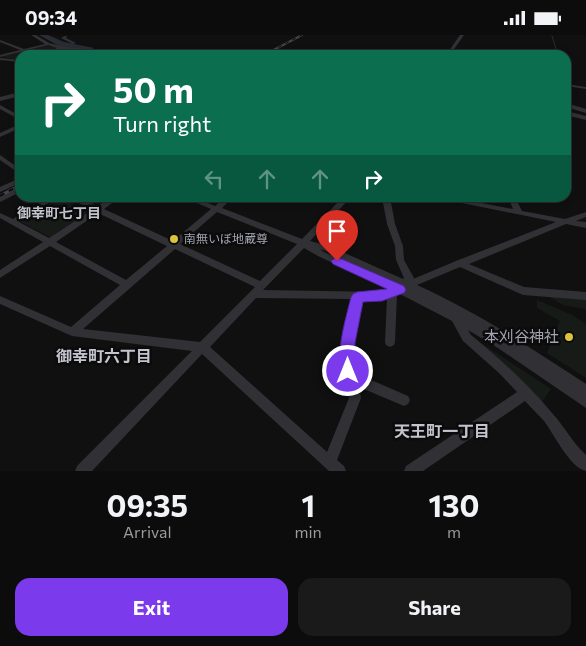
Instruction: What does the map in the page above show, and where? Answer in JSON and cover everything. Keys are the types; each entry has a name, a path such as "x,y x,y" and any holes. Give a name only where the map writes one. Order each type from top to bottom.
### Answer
{"street":[{"path":"33,35 48,44 89,50"},
{"path":"452,50 462,35"},
{"path":"456,50 467,35"},
{"path":"66,37 63,38 74,43"},
{"path":"0,41 24,50 48,44"},
{"path":"0,45 6,43"},
{"path":"56,50 74,43"},
{"path":"0,57 15,53"},
{"path":"0,57 15,60"},
{"path":"571,86 586,88"},
{"path":"0,99 15,92"},
{"path":"571,106 586,111"},
{"path":"0,107 15,115"},
{"path":"571,114 586,118"},
{"path":"0,135 15,128"},
{"path":"0,158 15,169"},
{"path":"0,190 15,182"},
{"path":"0,200 15,192"},
{"path":"13,222 47,202"},
{"path":"80,202 174,246 258,290 357,297 382,296 459,263 586,214"},
{"path":"0,275 109,202"},
{"path":"198,202 303,243 321,254 401,287 494,330 586,391"},
{"path":"72,332 224,202"},
{"path":"82,471 343,202"},
{"path":"387,202 391,224 399,246 400,260 409,278 401,287 390,342"},
{"path":"462,202 586,225"},
{"path":"514,202 520,213"},
{"path":"0,215 127,285"},
{"path":"459,263 523,291 586,296"},
{"path":"401,287 502,345 586,402"},
{"path":"0,300 72,332 202,347 334,467 355,398 348,371 348,343 357,297"},
{"path":"456,318 467,338 503,369 526,393 549,418 570,449 586,465"},
{"path":"350,377 404,400"},
{"path":"411,471 442,449 478,428 526,393"}],"shaded area":[{"path":"47,45 59,48 54,50 28,50"},
{"path":"15,53 15,59 1,57"},
{"path":"52,202 69,202 90,211 50,237 19,221"},
{"path":"548,296 586,299 586,309 563,305"},
{"name":"本刈谷神社","path":"537,300 572,315 586,324 586,378 547,353 560,321 537,308"},
{"path":"481,343 551,389 541,403 479,345"}],"waterway":[{"path":"42,35 62,44 90,48"},
{"path":"552,36 556,50"}],"railway":[{"path":"274,50 302,35"},
{"path":"0,196 15,188"}],"place":[{"name":"南無いぼ地蔵尊","path":"174,239"},
{"name":"本刈谷神社","path":"569,337"}],"district":[{"name":"御幸町七丁目","path":"59,213"},
{"name":"御幸町六丁目","path":"104,356"},
{"name":"天王町一丁目","path":"442,431"}],"route":[{"path":"337,261 400,290 392,291 382,296 357,297 348,343 348,371"}]}
